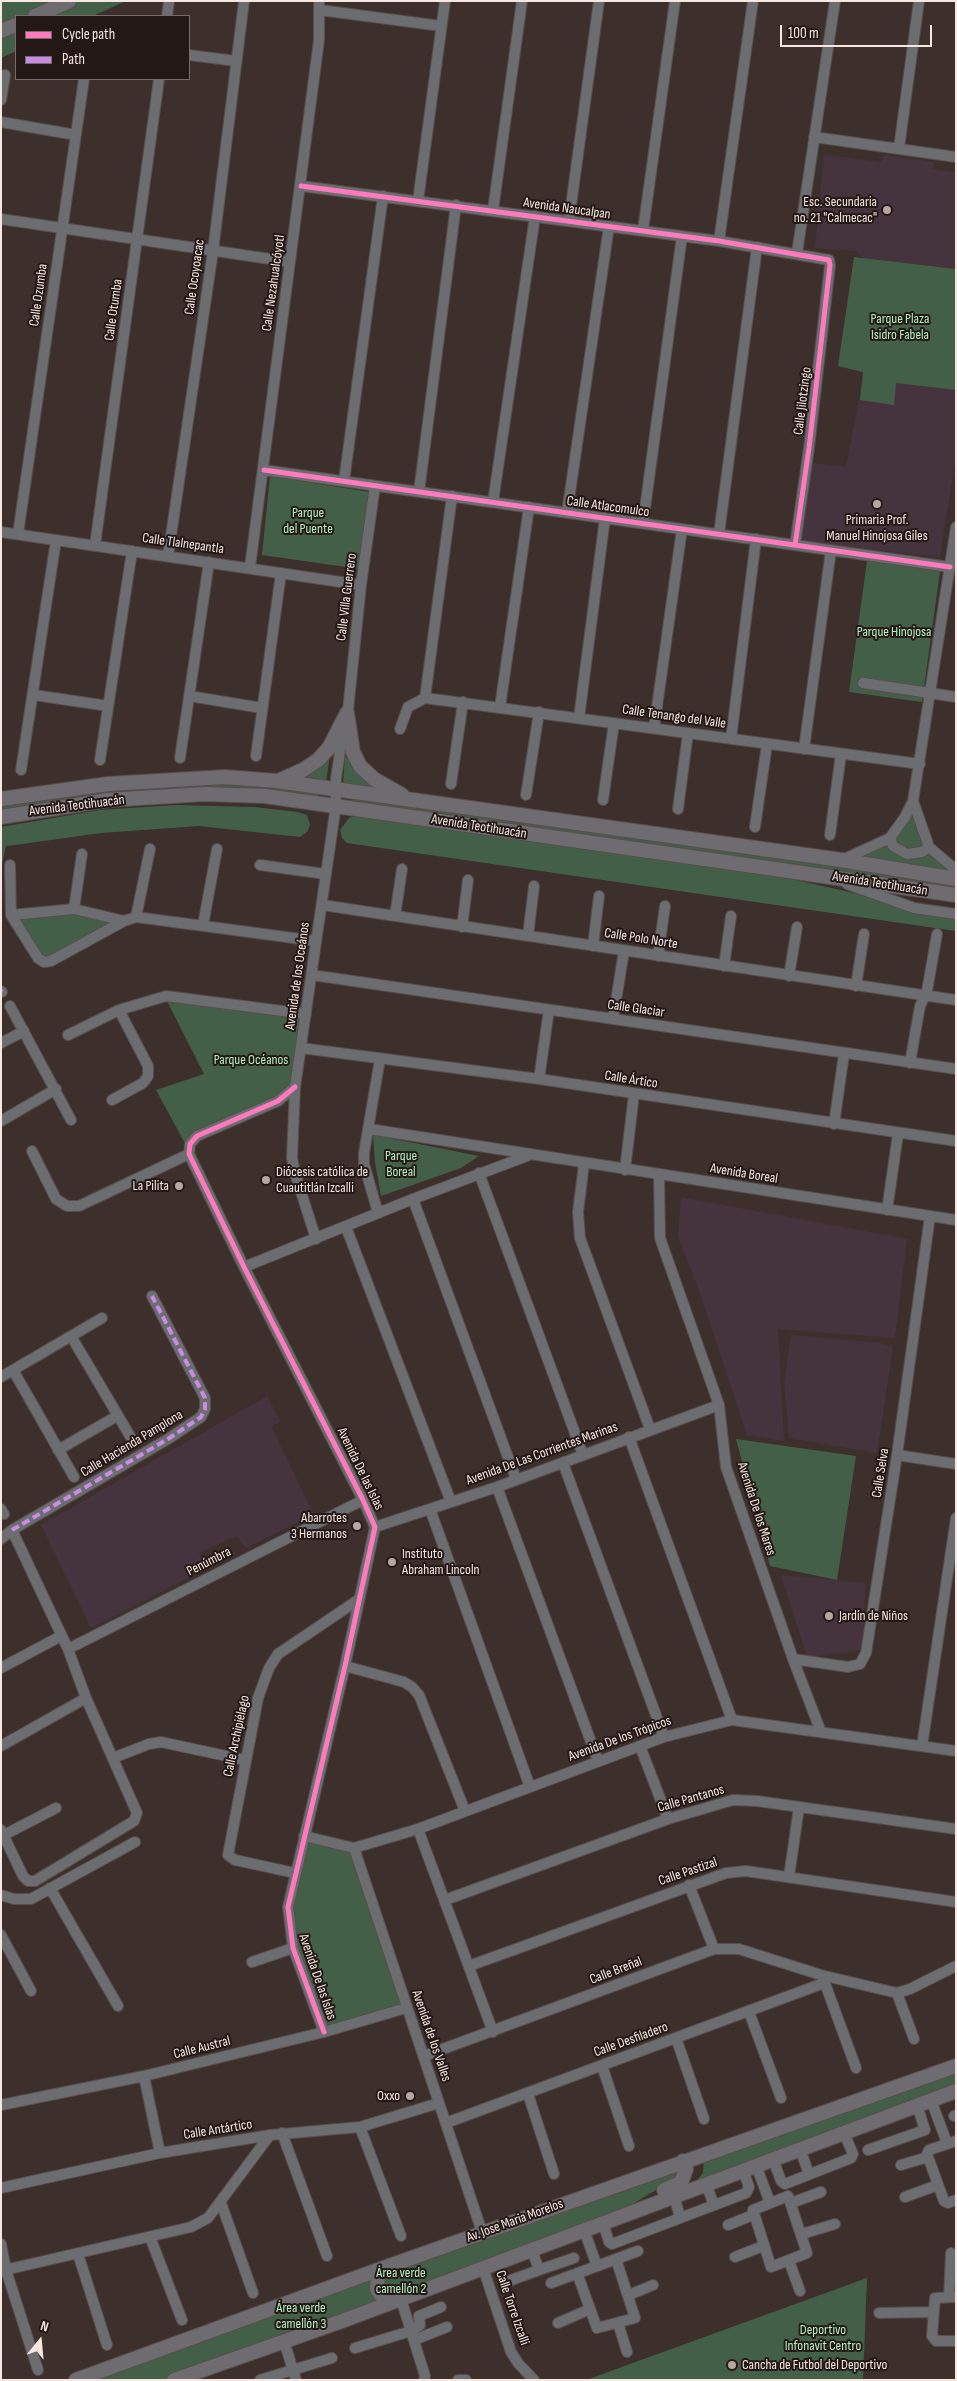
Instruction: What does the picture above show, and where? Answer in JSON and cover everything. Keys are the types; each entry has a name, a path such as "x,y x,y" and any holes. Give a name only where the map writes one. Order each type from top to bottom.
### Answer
{"main road":[{"path":"37,15 69,1"},
{"path":"1,32 15,25"},
{"path":"277,781 303,770 318,760 329,748 347,713"},
{"path":"347,713 353,752 360,766 374,779 417,801"},
{"name":"Avenida Teotihuacán","path":"1,799 108,784 224,777 277,781 338,788 417,801 841,860 956,879"},
{"name":"Avenida Teotihuacán","path":"1,817 108,800 204,794 265,796 336,805 581,843 820,874 956,895"},
{"name":"Av. Jose Maria Morelos","path":"76,2380 482,2232 956,2066"},
{"path":"174,2380 401,2299 956,2091"},
{"path":"624,2215 644,2199 681,2183 686,2169 683,2161"},
{"path":"386,2267 378,2276 377,2288 380,2294 386,2298 401,2299"}],"street":[{"path":"167,15 169,1"},
{"name":"Calle Ocoyoacac","path":"168,556 212,251 244,1"},
{"path":"418,201 445,1"},
{"path":"493,210 522,1"},
{"path":"569,220 599,1"},
{"path":"644,230 675,1"},
{"path":"719,241 753,1"},
{"path":"797,253 835,1"},
{"path":"899,148 919,1"},
{"path":"319,6 441,26"},
{"name":"Calle Nezahualcóyotl","path":"250,567 319,40 319,6"},
{"path":"190,55 236,61"},
{"path":"1,100 5,75"},
{"name":"Calle Ozumba","path":"18,534 84,80"},
{"name":"Calle Otumba","path":"95,545 159,80"},
{"path":"1,122 76,135"},
{"path":"814,136 956,157"},
{"name":"Avenida Naucalpan","path":"301,186 644,230 797,253 829,260"},
{"path":"344,481 383,196"},
{"path":"419,492 456,205"},
{"path":"493,502 535,216"},
{"path":"1,219 290,262"},
{"path":"568,513 609,226"},
{"path":"643,523 682,236"},
{"path":"719,534 757,247"},
{"name":"Calle Jilotzingo","path":"795,545 809,448 830,265 829,260"},
{"name":"Calle Atlacomulco","path":"264,470 950,567"},
{"name":"Calle Villa Guerrero","path":"336,805 338,788 336,778 347,713 361,585 376,486"},
{"path":"400,729 408,707 425,698 452,496"},
{"path":"500,707 529,508"},
{"path":"579,718 605,518"},
{"path":"841,860 890,838 914,801 956,527"},
{"path":"654,728 682,529"},
{"name":"Calle Tlalnepantla","path":"1,532 250,567 361,585"},
{"path":"21,770 56,540"},
{"path":"731,739 756,540"},
{"path":"804,749 831,550"},
{"path":"100,760 132,551"},
{"path":"180,758 208,562"},
{"path":"256,756 281,573"},
{"path":"863,682 956,697"},
{"path":"34,694 108,706"},
{"path":"189,696 262,708"},
{"name":"Calle Tenango del Valle","path":"425,698 920,764"},
{"path":"451,784 463,702"},
{"path":"526,795 539,712"},
{"path":"603,800 614,723"},
{"path":"678,809 688,733"},
{"path":"754,827 767,744"},
{"path":"830,835 841,754"},
{"path":"914,801 929,847 956,870"},
{"name":"Avenida de los Oceános","path":"316,1239 295,1174 292,1158 295,1087 336,805"},
{"path":"890,838 893,846 907,854 922,852 929,847"},
{"path":"136,917 150,849"},
{"path":"203,925 217,849"},
{"path":"74,909 82,854"},
{"path":"10,865 11,915 38,958 44,962 51,961 124,921 136,917 316,941"},
{"path":"260,865 326,874"},
{"path":"395,916 402,870"},
{"path":"820,874 914,908 956,914"},
{"path":"462,926 468,880"},
{"path":"528,936 534,886"},
{"path":"593,946 599,896"},
{"name":"Calle Polo Norte","path":"322,905 956,1000"},
{"path":"658,956 665,906"},
{"path":"11,915 74,909 124,921"},
{"path":"724,966 731,916"},
{"path":"790,976 797,927"},
{"path":"856,986 864,934"},
{"path":"910,1063 924,996 927,991 937,934"},
{"path":"613,1019 624,951"},
{"name":"Calle Glaciar","path":"312,975 956,1069"},
{"path":"68,1034 119,1010 166,996 306,1014"},
{"path":"10,1006 71,1120"},
{"path":"112,1100 143,1083 148,1076 148,1066 119,1010"},
{"path":"539,1079 549,1010"},
{"path":"1,1043 24,1031"},
{"name":"Calle Ártico","path":"301,1048 539,1079 956,1142"},
{"path":"834,1124 844,1054"},
{"path":"378,1213 364,1164 364,1153 380,1058"},
{"path":"32,1151 56,1198 67,1206 79,1206 189,1154 190,1144 198,1136 278,1101 295,1087"},
{"path":"1,1121 56,1089"},
{"path":"625,1170 634,1094"},
{"name":"Avenida Boreal","path":"369,1129 584,1164 956,1220"},
{"path":"887,1210 898,1134"},
{"name":"Avenida De las Islas","path":"189,1154 244,1267 364,1500 375,1527 358,1600 346,1666 288,1907 293,1948 324,2032"},
{"name":"Avenida Boreal","path":"244,1267 528,1155"},
{"path":"584,1164 578,1212 580,1238 650,1430"},
{"path":"479,1173 583,1455"},
{"name":"Avenida De los Mares","path":"659,1175 660,1238 719,1406 726,1467 793,1659 821,1732"},
{"path":"413,1199 516,1479"},
{"name":"Calle Selva","path":"793,1659 848,1667 860,1664 866,1653 898,1455 930,1216"},
{"path":"346,1227 451,1502"},
{"name":"Calle Hacienda Pamplona","path":"1,1539 7,1530 168,1439 201,1417 205,1409 204,1398 152,1296"},
{"path":"1,1377 102,1318"},
{"path":"71,1336 130,1436"},
{"path":"13,1370 74,1477"},
{"name":"Avenida De Las Corrientes Marinas","path":"375,1527 497,1487 629,1437 719,1406"},
{"path":"58,1450 117,1416"},
{"path":"629,1437 732,1720"},
{"path":"898,1455 956,1464"},
{"path":"563,1463 664,1737"},
{"path":"497,1487 598,1761"},
{"name":"Penúmbra","path":"68,1649 364,1500"},
{"path":"430,1509 530,1787"},
{"path":"922,1746 956,1518"},
{"path":"7,1530 68,1649 86,1698 137,1813 137,1817 35,1880 28,1881 3,1833 56,1808"},
{"name":"Calle Archipiélago","path":"295,1873 235,1860 228,1855 258,1698 269,1668 278,1654 358,1600"},
{"path":"1,1668 61,1636"},
{"path":"346,1666 404,1682 419,1695 464,1811"},
{"path":"1,1746 86,1698"},
{"name":"Avenida De los Trópicos","path":"354,1848 418,1829 664,1737 732,1720 956,1751"},
{"path":"113,1758 149,1744 161,1742 245,1760"},
{"path":"640,1746 668,1818"},
{"name":"Calle Pantanos","path":"445,1900 668,1818 733,1800 757,1801 956,1829"},
{"path":"789,1877 799,1807"},
{"path":"418,1829 493,2032"},
{"path":"304,1836 354,1848"},
{"path":"1,1895 14,1899 31,1899 135,1842"},
{"name":"Avenida de los Valles","path":"354,1848 482,2232"},
{"name":"Calle Pastizal","path":"469,1966 726,1873 746,1871 956,1902"},
{"path":"689,1885 714,1949"},
{"path":"50,1888 118,2006"},
{"path":"1,1935 31,1991"},
{"path":"252,1962 293,1948"},
{"name":"Calle Breñal","path":"424,2056 714,1949 739,1949 823,1979 897,1993"},
{"path":"914,2039 897,1993 910,1989 956,1966"},
{"path":"823,1979 856,2068"},
{"name":"Calle Desfiladero","path":"446,2123 749,2012 823,1979"},
{"name":"Calle Austral","path":"1,2105 144,2076 324,2032 406,2008"},
{"path":"749,2012 781,2098"},
{"path":"676,2038 704,2119"},
{"path":"602,2066 629,2146"},
{"path":"144,2076 160,2153"},
{"path":"528,2094 554,2174"},
{"path":"931,2100 952,2142 930,2150 928,2157 945,2203 956,2200"},
{"name":"Calle Antártico","path":"1,2188 160,2153 282,2133 360,2127 439,2103"},
{"path":"868,2150 926,2130 917,2105"},
{"path":"360,2127 401,2236"},
{"path":"282,2133 327,2256"},
{"path":"773,2159 782,2183 809,2174 853,2156 844,2133"},
{"path":"4,2270 191,2227 208,2218 221,2203 270,2135"},
{"path":"800,2149 809,2174"},
{"path":"901,2165 928,2157"},
{"path":"750,2167 770,2202"},
{"path":"603,2223 609,2242 612,2244 749,2190 750,2167"},
{"path":"706,2184 714,2205"},
{"path":"905,2197 938,2185"},
{"path":"791,2204 821,2192"},
{"path":"674,2196 680,2217"},
{"path":"788,2196 791,2204 807,2253 771,2266 752,2210 788,2196"},
{"path":"221,2203 253,2293"},
{"path":"728,2225 753,2215"},
{"path":"802,2234 835,2224"},
{"path":"584,2230 597,2266"},
{"path":"150,2237 182,2320"},
{"path":"1,2244 4,2270 38,2370"},
{"path":"736,2257 763,2246"},
{"path":"532,2250 540,2270"},
{"path":"551,2283 638,2251"},
{"path":"951,2253 952,2297 935,2298 933,2339 956,2341"},
{"path":"78,2254 107,2345"},
{"path":"506,2282 574,2258"},
{"path":"577,2273 598,2329 636,2317 616,2259"},
{"path":"789,2260 800,2291"},
{"name":"Calle Torre Izcalli","path":"483,2268 511,2352 521,2367 534,2380"},
{"path":"629,2295 653,2285"},
{"path":"401,2299 427,2378"},
{"path":"412,2335 420,2325 419,2316 441,2307"},
{"path":"558,2323 590,2309"},
{"path":"879,2312 933,2312"},
{"path":"618,2323 627,2352"},
{"path":"355,2348 447,2327"},
{"path":"284,2340 294,2375"},
{"path":"260,2380 294,2375 332,2358"},
{"path":"458,2380 466,2380"}],"shaded area":[{"name":"Esc. Secundaria no. 21 \"Calmecac\"","path":"824,155 882,162 884,155 934,162 933,169 956,172 956,269 863,258 857,251 815,248"},
{"name":"Primaria Prof. Manuel Hinojosa Giles","path":"863,379 956,390 956,456 940,557 801,541 812,463 846,467"},
{"path":"681,1197 907,1239 895,1338 778,1329 784,1441 747,1435 700,1293 678,1236"},
{"path":"791,1335 880,1343 893,1347 877,1453 789,1438 784,1382"},
{"path":"267,1396 281,1422 271,1426 314,1514 246,1548 236,1536 199,1553 206,1569 91,1628 41,1525"},
{"name":"Jardín de Niños","path":"781,1575 865,1583 863,1650 807,1657"}],"green space":[{"path":"66,1 35,15 15,15 15,24 1,31 1,2"},
{"path":"76,1 126,1 95,15 45,15"},
{"path":"15,28 15,51 1,58 1,35"},
{"name":"Parque Plaza Isidro Fabela","path":"854,257 956,269 956,390 896,383 894,405 860,400 863,372 838,366"},
{"name":"Parque del Puente","path":"270,476 369,492 360,569 262,555"},
{"name":"Parque Hinojosa","path":"867,561 940,571 922,702 849,692"},
{"path":"330,755 326,782 297,777"},
{"path":"345,757 349,758 379,793 343,785"},
{"path":"224,780 319,791 319,795 317,800 265,793 1,815 1,802 90,788"},
{"path":"351,798 956,881 956,894 354,803"},
{"path":"176,805 254,807 298,812 307,815 310,825 307,832 300,837 199,826 101,833 6,846 1,868 1,827 100,810"},
{"path":"359,815 737,867 854,893 919,913 956,918 956,931 347,843 342,838 340,830 349,818"},
{"path":"911,816 916,821 924,845 920,848 904,850 894,840"},
{"path":"889,840 894,850 927,850 950,869 949,871 855,857"},
{"path":"75,913 113,922 51,961 38,958 18,917"},
{"name":"Parque Océanos","path":"166,999 306,1016 294,1097 187,1147 156,1090 204,1074"},
{"name":"Parque Boreal","path":"373,1135 479,1156 461,1168 381,1196 375,1162"},
{"path":"736,1439 856,1456 837,1580 770,1566"},
{"path":"304,1838 354,1850 405,2007 326,2030 294,1947 289,1906"},
{"path":"956,2067 956,2085 692,2186 703,2173 704,2158"},
{"name":"Área verde camellón 2","path":"681,2169 682,2174 618,2213 387,2297 377,2280 380,2274"},
{"name":"Área verde camellón 3","path":"378,2274 383,2299 169,2380 80,2380"},
{"name":"Deportivo Infonavit Centro","path":"867,2278 863,2380 586,2380"}],"marked path":[{"path":"12,1530 168,1439 201,1417 205,1409 205,1398 152,1296"}],"cycle path":[{"path":"301,186 719,241 829,260 830,265 809,448 795,545"},
{"path":"264,470 950,567"},
{"path":"295,1087 278,1101 197,1136 190,1144 189,1154 375,1527 345,1666 288,1907 293,1948 324,2032"}],"place":[{"name":"Esc. Secundaria no. 21 \"Calmecac\"","path":"887,210"},
{"name":"Primaria Prof. Manuel Hinojosa Giles","path":"877,504"},
{"name":"Diócesis católica de Cuautitlán Izcalli","path":"266,1180"},
{"name":"La Pilita","path":"179,1186"},
{"name":"Abarrotes 3 Hermanos","path":"357,1526"},
{"name":"Instituto Abraham Lincoln","path":"392,1562"},
{"name":"Jardín de Niños","path":"829,1616"},
{"name":"Oxxo","path":"410,2096"},
{"name":"Cancha de Futbol del Deportivo","path":"732,2365"}]}
